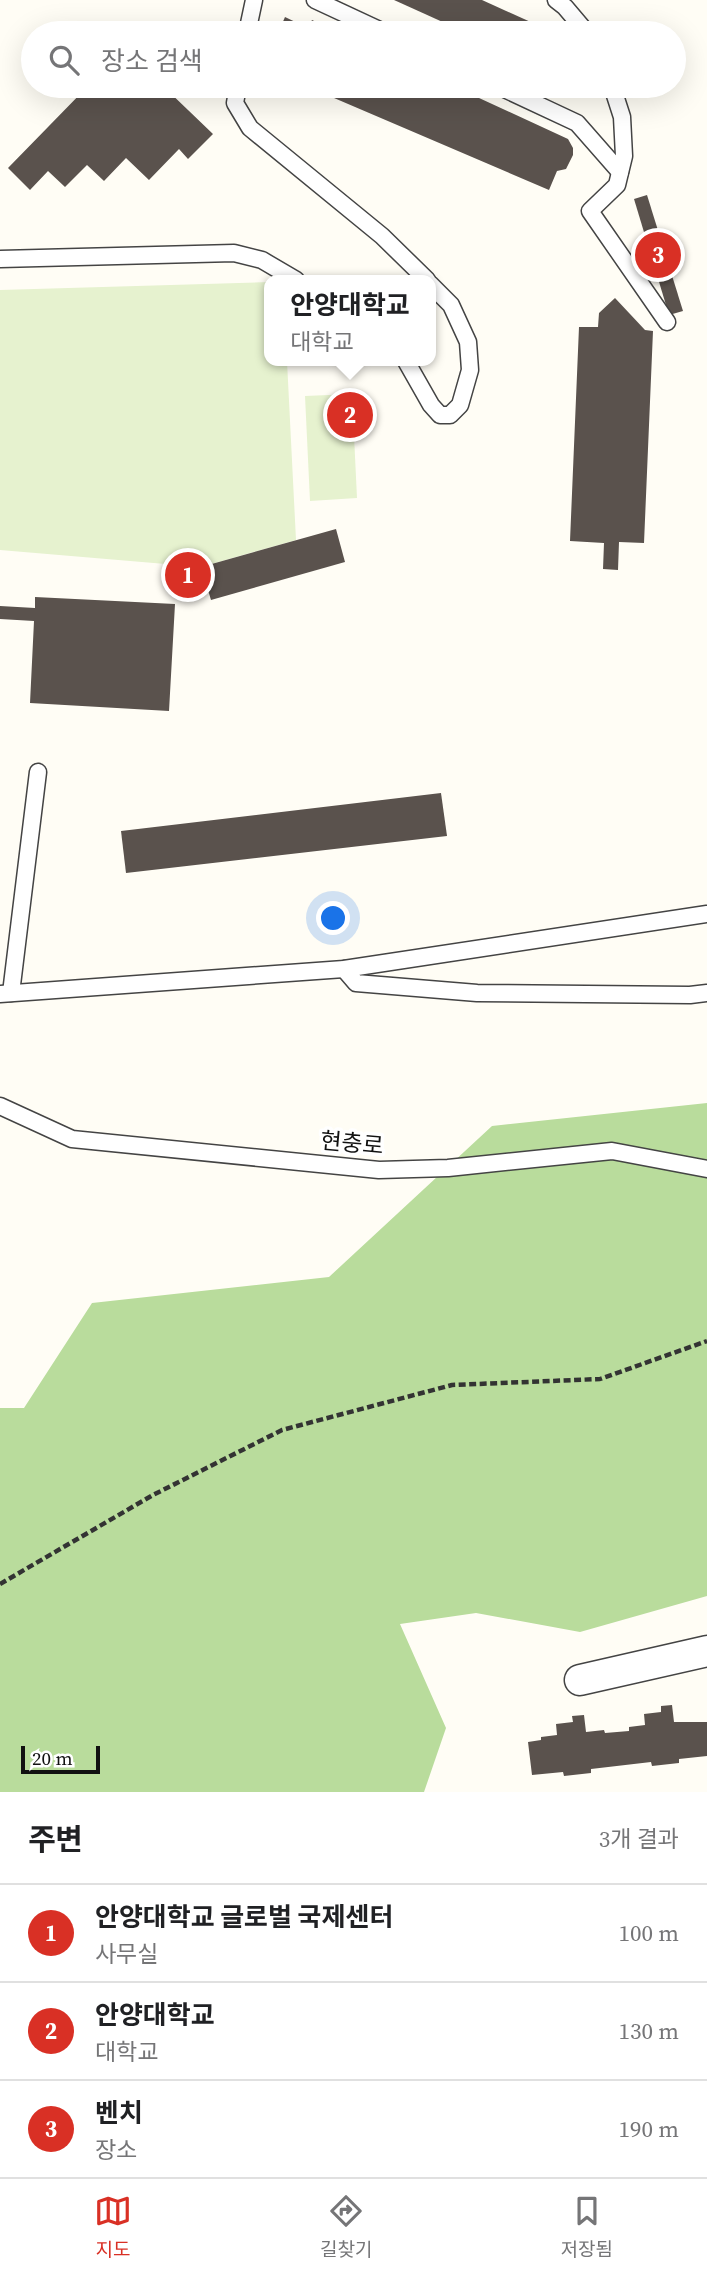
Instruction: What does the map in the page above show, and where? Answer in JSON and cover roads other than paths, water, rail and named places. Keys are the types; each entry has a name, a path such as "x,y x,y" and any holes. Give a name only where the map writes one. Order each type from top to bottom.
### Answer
{"street":[{"path":"580,1680 707,1651"}],"lane":[{"path":"250,21 254,0"},
{"path":"315,0 360,21"},
{"path":"556,0 577,21"},
{"path":"236,98 235,103 250,128 382,236 422,275"},
{"path":"524,98 577,123 620,172"},
{"path":"615,98 622,117 624,156 617,185 590,211 667,322"},
{"path":"0,259 234,253 262,260 288,275"},
{"path":"409,366 431,405 440,415 450,415 460,405 470,370 468,342 452,305 436,290"},
{"path":"38,772 6,994 344,969 707,914"},
{"path":"344,969 356,983 477,993 707,993"},
{"name":"현충로","path":"0,1106 72,1139 379,1170 448,1168 612,1151 707,1169"}],"place":[{"name":"벤치","path":"658,255"},
{"name":"안양대학교","path":"350,415"},
{"name":"안양대학교 글로벌 국제센터","path":"188,575"}]}
